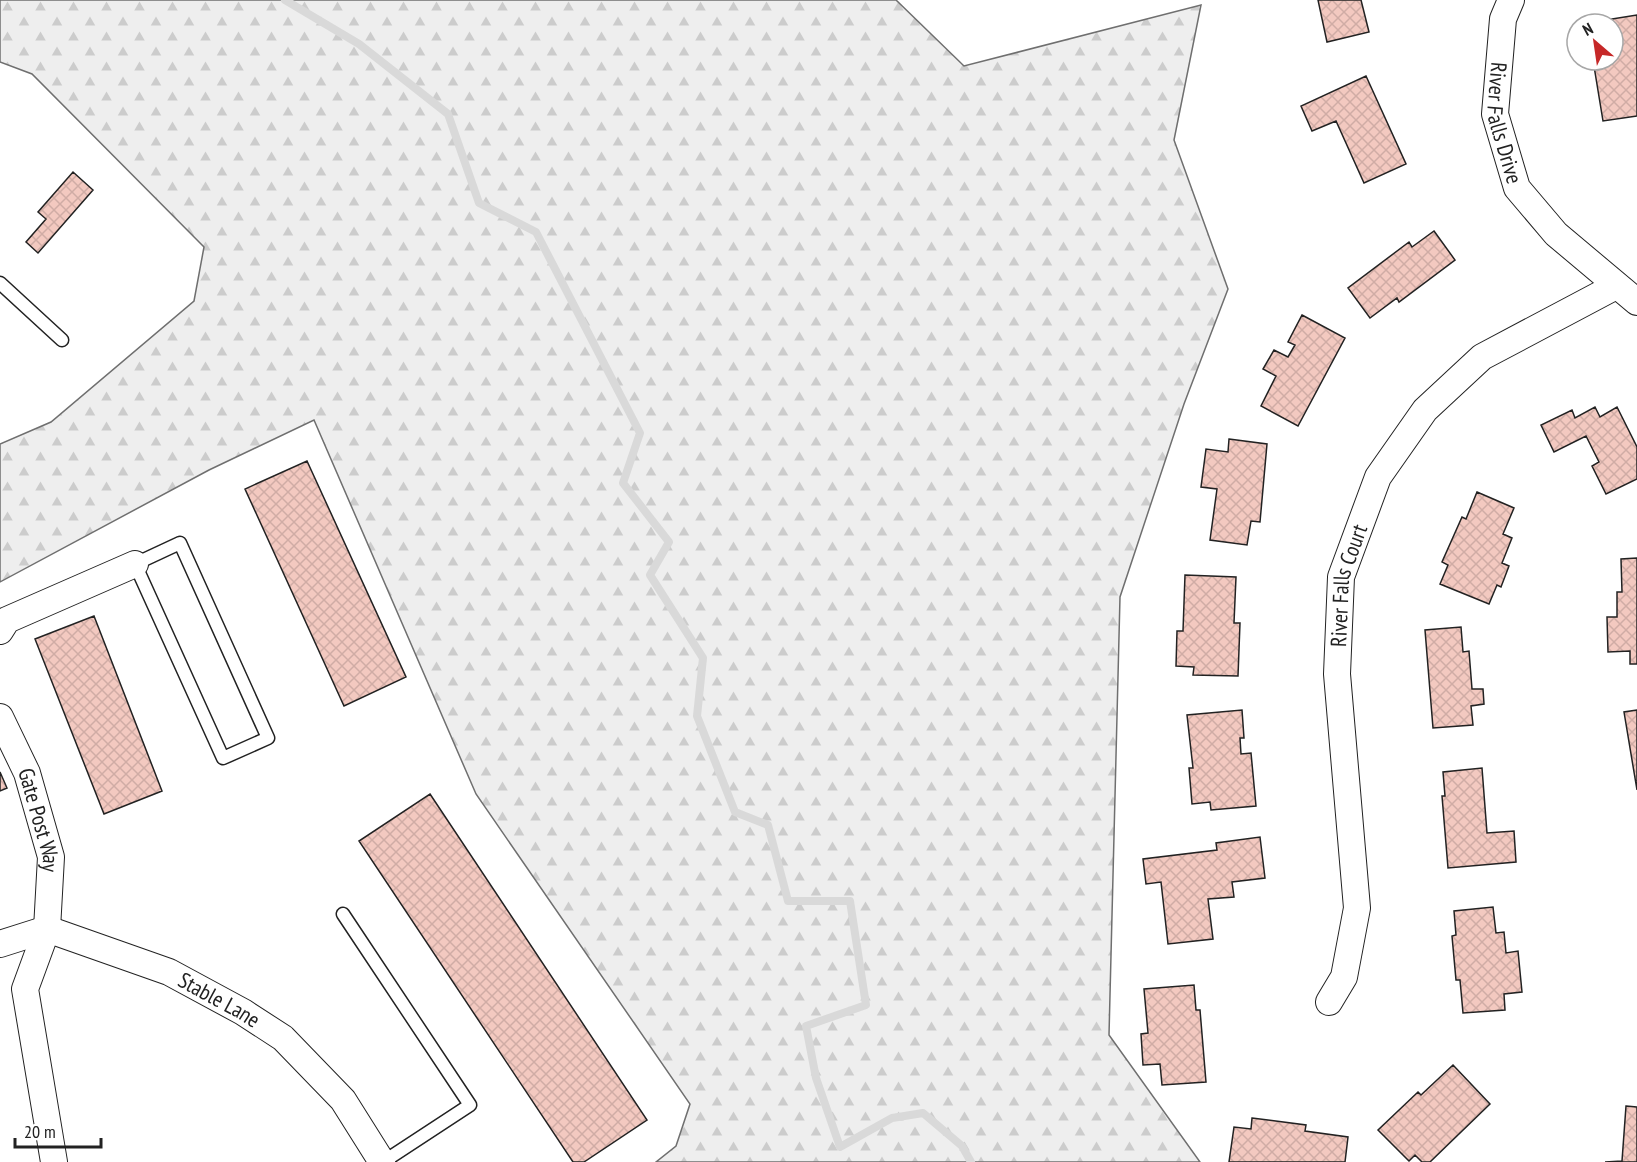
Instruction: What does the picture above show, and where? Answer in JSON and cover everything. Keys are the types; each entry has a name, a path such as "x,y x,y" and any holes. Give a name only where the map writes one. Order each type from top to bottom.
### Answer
{"street":[{"name":"River Falls Drive","path":"1511,0 1503,19 1495,114 1517,188 1556,234 1637,302"},
{"name":"River Falls Court","path":"1329,1002 1344,977 1357,908 1337,674 1341,578 1378,477 1425,410 1482,357 1616,286"},
{"path":"0,631 7,620 135,564"},
{"name":"Gate Post Way","path":"0,717 27,773 51,857 47,929 25,989 54,1162"},
{"path":"0,944 47,929"},
{"name":"Stable Lane","path":"47,929 170,972 243,1012 283,1038 343,1100 383,1162"}],"lane":[{"path":"0,283 62,340"},
{"path":"180,543 268,738 223,758 135,564 180,543"},
{"path":"343,914 470,1105 383,1162"}],"green space":[{"path":"0,0 896,0 964,66 1201,5 1174,140 1228,289 1184,404 1120,597 1109,1035 1200,1162 656,1162 676,1146 690,1104 476,794 314,420 209,470 0,582 0,444 51,422 194,301 204,247 32,74 0,62"}],"building":[{"path":"1318,0 1361,0 1369,32 1327,42"},
{"path":"1637,15 1637,116 1603,121 1595,72 1625,72 1625,17"},
{"path":"1366,76 1406,164 1364,183 1336,121 1312,131 1301,106"},
{"path":"73,172 93,190 38,253 26,242 46,219 38,212"},
{"path":"1434,231 1455,260 1399,302 1397,298 1370,318 1348,288 1409,242 1412,247"},
{"path":"1302,315 1345,338 1298,426 1261,406 1276,376 1263,369 1274,350 1288,357 1295,345 1288,342"},
{"path":"1595,407 1600,417 1617,407 1637,447 1637,479 1606,494 1592,466 1599,462 1586,436 1554,452 1541,425 1572,410 1575,418"},
{"path":"1229,439 1267,444 1260,522 1251,521 1247,545 1210,540 1217,489 1201,487 1206,449 1228,452"},
{"path":"307,461 406,677 344,706 245,489"},
{"path":"1477,492 1514,508 1503,534 1512,538 1502,563 1509,566 1501,587 1497,585 1489,604 1440,584 1448,565 1442,562 1462,517 1466,519"},
{"path":"1637,558 1637,664 1630,664 1630,651 1608,652 1607,617 1617,617 1617,592 1622,592 1621,559"},
{"path":"1185,575 1236,577 1234,623 1240,623 1238,676 1193,675 1194,667 1176,666 1177,631 1183,631"},
{"path":"94,616 162,791 104,814 35,639"},
{"path":"1461,627 1463,652 1469,651 1472,689 1483,689 1484,704 1471,706 1473,725 1433,728 1425,630"},
{"path":"1242,710 1244,738 1240,738 1241,754 1251,753 1256,806 1211,810 1210,802 1192,804 1189,768 1193,768 1187,715"},
{"path":"1637,710 1637,790 1624,712"},
{"path":"1482,768 1487,833 1514,831 1516,862 1448,868 1442,796 1445,796 1443,772"},
{"path":"0,772 7,788 0,791"},
{"path":"430,794 647,1120 584,1162 573,1162 359,841"},
{"path":"1260,837 1265,878 1232,882 1234,897 1208,899 1213,939 1168,944 1161,882 1146,884 1143,859 1217,850 1216,843"},
{"path":"1493,907 1496,933 1504,932 1506,953 1518,951 1522,992 1504,994 1505,1010 1463,1013 1460,980 1456,980 1452,936 1456,935 1454,911"},
{"path":"1194,985 1196,1010 1200,1010 1206,1082 1162,1085 1160,1064 1143,1065 1141,1034 1148,1033 1144,989"},
{"path":"1453,1065 1490,1104 1430,1162 1422,1162 1415,1155 1409,1161 1378,1130 1418,1092 1421,1095"},
{"path":"1626,1106 1637,1107 1637,1162 1605,1162 1622,1161"},
{"path":"1252,1118 1306,1125 1305,1131 1348,1137 1345,1162 1229,1162 1234,1127 1251,1129"}],"waterway":[{"path":"285,0 359,44 448,114 479,203 536,232 640,433 623,483 669,542 650,575 703,658 697,716 735,812 768,825 788,901 850,901 866,1005 806,1026 816,1078 840,1147 892,1118 923,1113 962,1146 971,1162"}]}
